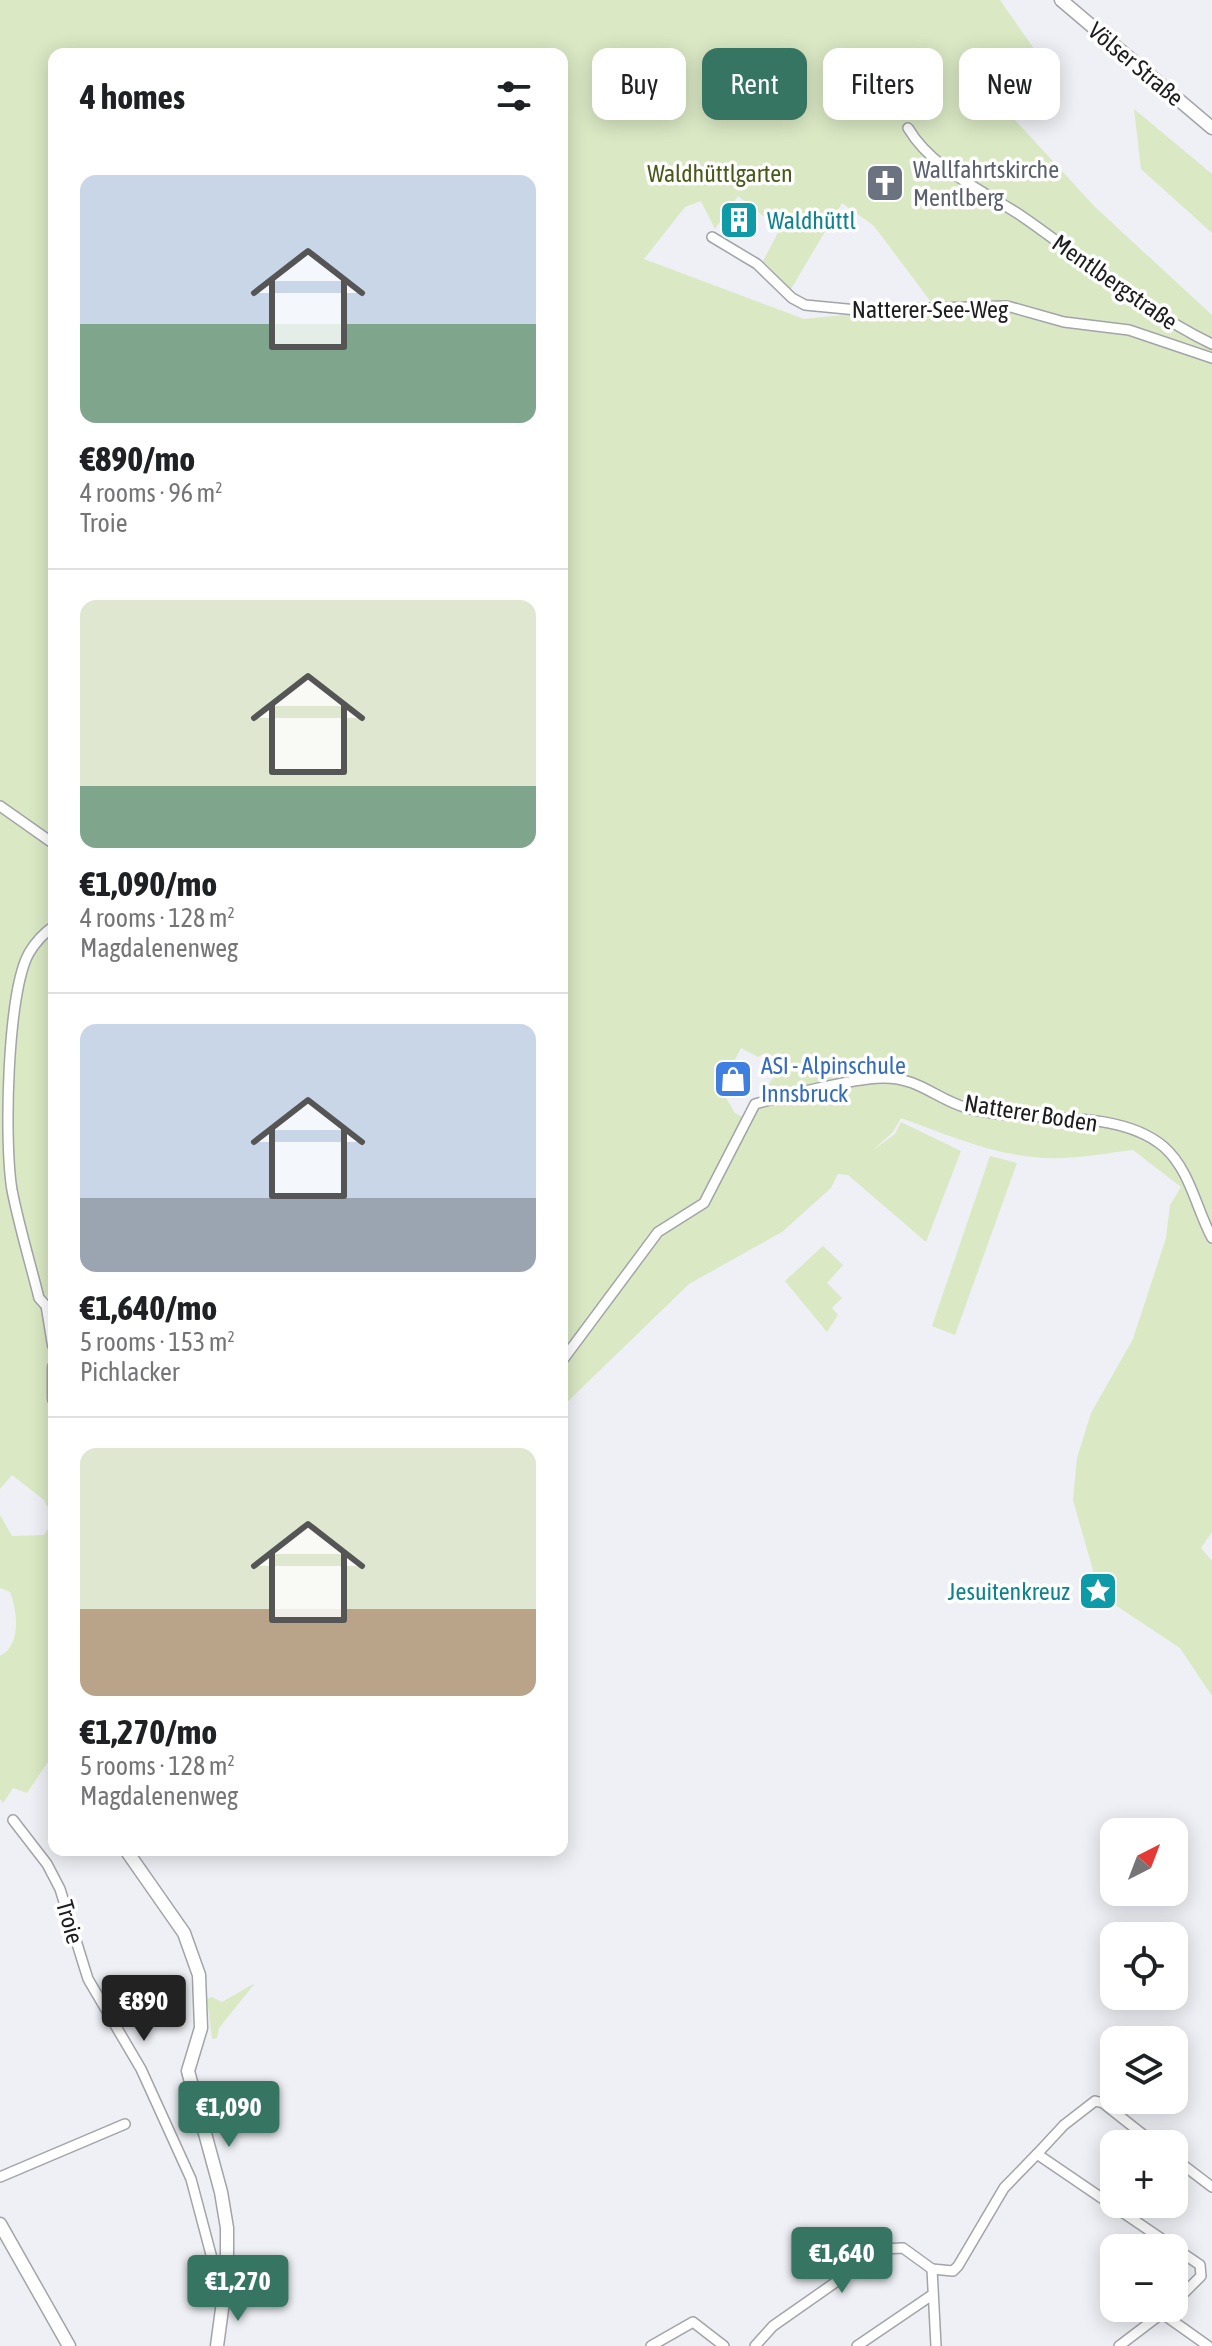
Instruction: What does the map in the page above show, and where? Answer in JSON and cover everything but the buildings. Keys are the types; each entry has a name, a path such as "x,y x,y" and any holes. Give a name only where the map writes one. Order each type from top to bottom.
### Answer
{"street":[{"name":"Völser Straße","path":"1061,0 1212,128"},
{"name":"Mentlbergstraße","path":"908,128 919,146 934,160 1022,217 1179,328 1212,344"},
{"name":"Natterer-See-Weg","path":"712,237 757,264 792,298 805,305 857,310 1007,306 1064,322 1129,330 1212,358"},
{"path":"0,806 48,840"},
{"path":"48,932 28,954 20,978 5,1122 12,1190 39,1298 48,1308"},
{"name":"Natterer Boden","path":"568,1353 658,1232 704,1203 751,1109 766,1101 881,1078 908,1080 967,1108 1102,1123 1140,1133 1163,1146 1182,1170 1212,1238"},
{"name":"Troie","path":"13,1820 47,1864 60,1889 88,1979 141,2069 191,2179 222,2296"},
{"path":"130,1856 184,1933 197,1964 201,2028 188,2071 224,2209 228,2258 217,2346"},
{"path":"755,2346 763,2335 834,2281 883,2249 903,2248 932,2269 953,2271 1004,2188 1064,2125 1095,2101 1103,2103 1137,2130"},
{"path":"0,2177 125,2124"},
{"path":"1037,2154 1154,2234"},
{"path":"1188,2169 1212,2187"},
{"path":"0,2224 69,2346"},
{"path":"1188,2257 1201,2267 1201,2276 1188,2289"},
{"path":"932,2269 936,2346"},
{"path":"857,2346 932,2295"},
{"path":"651,2346 693,2322 724,2346"},
{"path":"1119,2346 1151,2322"},
{"path":"1179,2322 1208,2346"},
{"path":"763,2335 771,2346"}],"green space":[{"name":"Waldhüttlgarten","path":"0,0 1000,0 1034,48 959,48 959,120 1015,120 1095,207 1212,315 1212,1532 1201,1548 1212,1561 1212,1696 1180,1648 1100,1595 1073,1500 1077,1458 1091,1413 1133,1339 1166,1238 1170,1205 1181,1187 1133,1150 1058,1158 1016,1155 966,1142 901,1118 893,1132 872,1151 895,1134 901,1122 961,1151 926,1242 848,1175 838,1174 831,1188 782,1232 689,1284 568,1401 568,48 48,48 48,1508 44,1500 12,1475 0,1489","holes":["738,196 780,229 763,261 791,289 842,203 874,226 934,306 804,319 644,259 685,207 701,201 715,229","741,1048 758,1057 763,1054 775,1057 780,1067 754,1107 749,1105 743,1117 735,1113 720,1088"]},
{"path":"1134,109 1212,174 1212,233 1141,169"},
{"path":"990,1156 1017,1163 955,1335 932,1326"},
{"path":"823,1246 843,1265 827,1283 842,1298 832,1308 838,1315 827,1332 785,1281"},
{"path":"0,1515 12,1536 44,1535 48,1529 48,1762 27,1793 13,1788 3,1803 0,1799 0,1656 12,1645 16,1618 10,1592 0,1588"},
{"path":"255,1983 219,2028 217,2038 212,2039 207,1999 212,1997 222,2002"}],"place":[{"name":"Wallfahrtskirche Mentlberg","path":"885,183"},
{"name":"Waldhüttl","path":"739,220"},
{"name":"ASI - Alpinschule Innsbruck","path":"733,1079"},
{"name":"Jesuitenkreuz","path":"1098,1591"}]}
